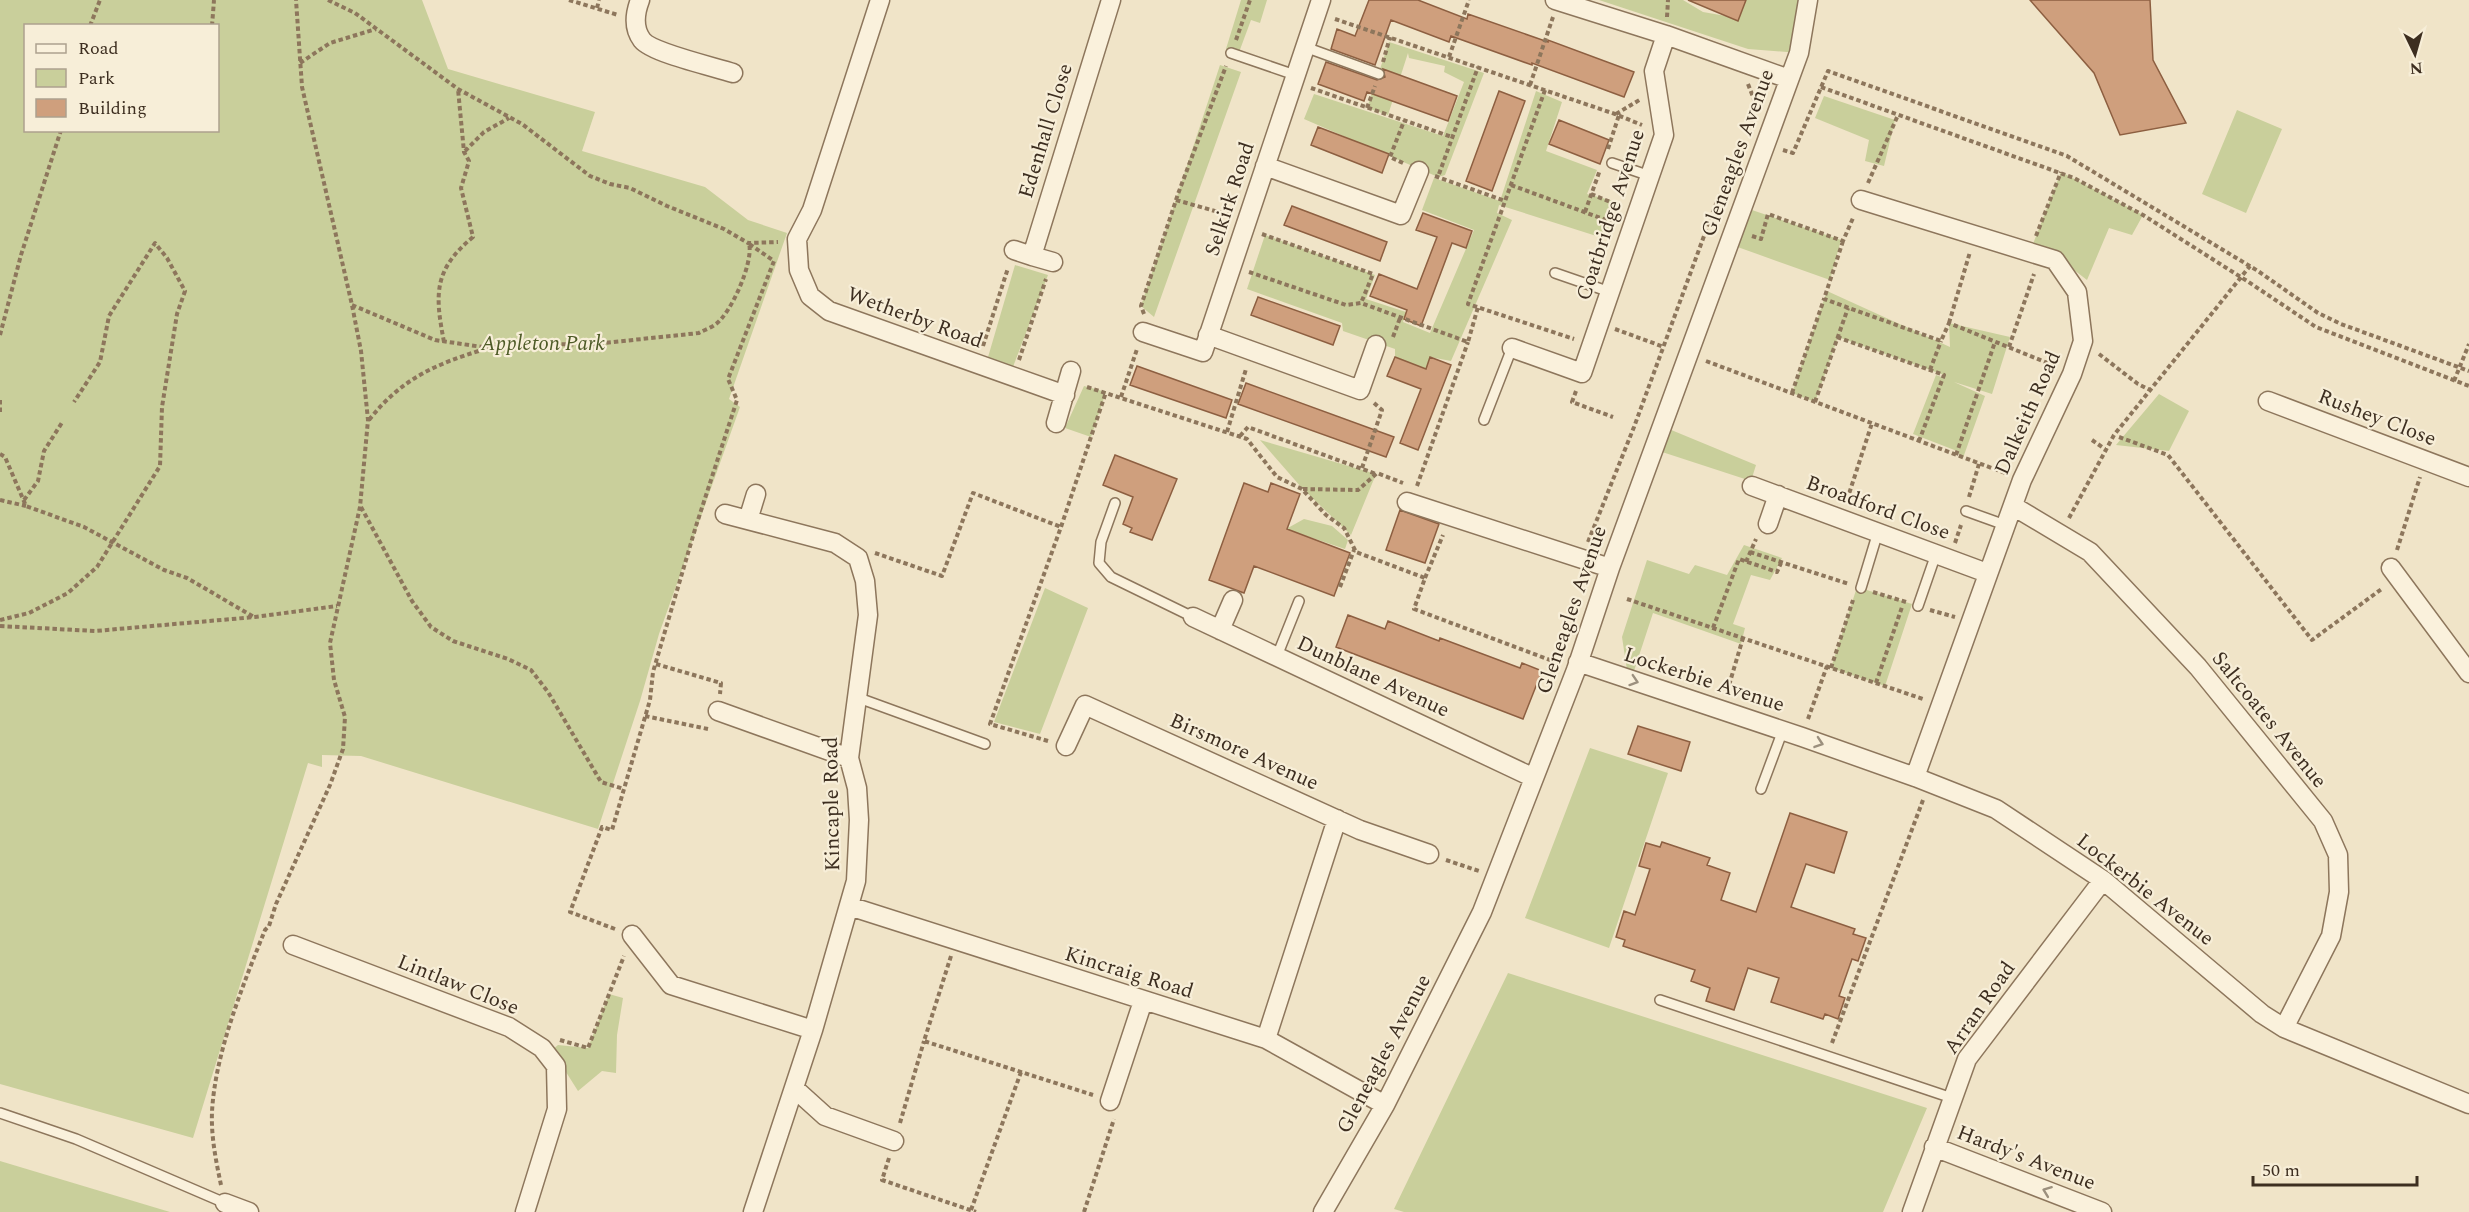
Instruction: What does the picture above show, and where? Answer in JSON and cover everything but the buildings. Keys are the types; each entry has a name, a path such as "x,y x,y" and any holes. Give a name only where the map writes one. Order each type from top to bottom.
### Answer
{"street":[{"path":"640,0 635,21 637,31 650,47 734,73"},
{"path":"796,239 812,210 880,0"},
{"name":"Edenhall Close","path":"1032,256 1111,0"},
{"name":"Gleneagles Avenue","path":"1323,1212 1385,1105 1482,912 1577,666 1610,568 1799,53 1808,0"},
{"path":"1557,1 1666,35 1789,79"},
{"name":"Selkirk Road","path":"1208,335 1319,6"},
{"name":"Coatbridge Avenue","path":"1582,373 1664,135 1654,71 1666,35"},
{"path":"1265,166 1401,215 1419,171"},
{"name":"Dalkeith Road","path":"1861,200 2055,260 2077,292 2084,341 2073,374 2022,480 1987,573 1940,705 1922,780"},
{"name":"Wetherby Road","path":"796,239 799,270 810,296 829,311 1065,395"},
{"path":"1014,250 1053,262"},
{"path":"1143,332 1203,352 1208,335 1360,390 1376,345"},
{"path":"1512,348 1582,373"},
{"path":"1056,423 1071,371"},
{"name":"Rushey Close","path":"2268,401 2469,477"},
{"name":"Broadford Close","path":"1752,486 1987,573"},
{"path":"748,520 756,494"},
{"path":"1768,524 1778,495"},
{"path":"1407,502 1610,568"},
{"name":"Saltcoates Avenue","path":"2013,506 2090,552 2198,667 2323,821 2338,855 2339,892 2331,936 2284,1028"},
{"path":"725,513 835,543 858,558"},
{"name":"Kincaple Road","path":"753,1212 813,1030 856,881 859,820 857,788 849,758 868,615 865,581 858,558"},
{"path":"2391,568 2469,673"},
{"path":"1220,630 1233,600"},
{"name":"Dunblane Avenue","path":"1194,616 1534,778"},
{"name":"Lockerbie Avenue","path":"1577,666 1782,730 1996,809 2103,880 2262,1014 2284,1028 2469,1104"},
{"name":"Birsmore Avenue","path":"1066,746 1085,705 1360,830 1428,854"},
{"path":"718,711 849,758"},
{"path":"1266,1040 1337,819"},
{"name":"Arran Road","path":"1911,1212 1967,1059 2103,880"},
{"name":"Kincraig Road","path":"849,906 1266,1040 1385,1105"},
{"path":"632,935 671,985 813,1030"},
{"name":"Lintlaw Close","path":"293,945 509,1027 542,1048 556,1066 556,1108 525,1212"},
{"path":"1110,1101 1143,1001"},
{"path":"794,1088 825,1116 894,1140"},
{"name":"Hardy's Avenue","path":"1934,1147 2102,1212"},
{"path":"225,1203 249,1212"}],"lane":[{"path":"1305,47 1379,74"},
{"path":"1231,53 1294,78"},
{"path":"1612,163 1650,176"},
{"path":"1555,273 1610,292"},
{"path":"1484,420 1512,348"},
{"path":"1115,503 1101,542 1099,563 1111,577 1194,616"},
{"path":"1966,511 2005,525"},
{"path":"1861,588 1878,532"},
{"path":"1918,606 1936,554"},
{"path":"1277,656 1299,601"},
{"path":"856,697 985,744"},
{"path":"1761,789 1782,730"},
{"path":"1660,1000 1952,1098"},
{"path":"0,1113 76,1139 225,1203"}],"path":[{"path":"91,24 100,0"},
{"path":"212,24 214,0"},
{"path":"225,1203 213,1136 212,1110 219,1067 251,966 276,904 330,785 343,749 345,717 334,680 330,643 360,507 368,420 361,351 352,305 307,114 300,63 296,0"},
{"path":"328,0 355,13 458,89 538,135 590,176 610,184 630,188 724,229 774,261 728,379 737,400 696,526 656,664 645,716 612,830 602,827 570,912 632,935 588,1048 557,1039 542,1048"},
{"path":"569,0 635,21"},
{"path":"597,8 599,0"},
{"path":"1121,397 1146,321 1141,306 1176,200 1250,0"},
{"path":"1449,57 1469,0"},
{"path":"1530,85 1557,1"},
{"path":"1319,6 1449,57 1616,114 1664,135"},
{"path":"300,63 330,43 377,29"},
{"path":"1438,177 1478,67"},
{"path":"1828,71 2067,156 2250,266 2318,313 2341,324 2469,371"},
{"path":"1294,78 1452,137"},
{"path":"1821,87 2061,172 2121,202 2242,277 2316,327 2469,386"},
{"path":"444,342 438,299 445,267 472,237 461,188 470,161 464,152 458,89"},
{"path":"1545,90 1468,304 1592,345"},
{"path":"1616,114 1657,90"},
{"path":"1792,393 1843,241 1898,115"},
{"path":"464,152 484,132 509,117"},
{"path":"0,335 21,255 60,132"},
{"path":"1582,559 1664,347 1715,206 1738,158"},
{"path":"2009,347 2061,172"},
{"path":"1511,185 1635,221"},
{"path":"1591,194 1635,221"},
{"path":"1176,200 1246,224 1373,274 1361,303"},
{"path":"1735,230 1761,239 1768,214 1843,241"},
{"path":"1930,370 1949,323 1976,236"},
{"path":"748,243 775,243 796,239"},
{"path":"0,620 29,613 68,593 97,567 160,466 162,407 177,314 185,291 166,258 154,243 109,316 100,362 74,402"},
{"path":"368,420 384,400 405,382 426,371 489,348 530,343 585,345 699,333 715,325 727,313 747,268 750,249 748,243"},
{"path":"977,365 1014,250"},
{"path":"1013,378 1053,262"},
{"path":"1232,266 1346,305 1361,303 1468,342"},
{"path":"2060,534 2105,449 2250,266"},
{"path":"1824,299 1941,341"},
{"path":"352,305 399,327 444,342 489,348"},
{"path":"1240,436 1248,427 1416,488 1468,342 1478,307"},
{"path":"1815,402 1848,308"},
{"path":"1949,323 2073,374"},
{"path":"1599,324 1689,354 2022,480"},
{"path":"1837,337 1944,375 1919,441"},
{"path":"2084,341 2138,384 2150,390"},
{"path":"1956,455 1995,342"},
{"path":"2454,381 2469,344"},
{"path":"1227,432 1251,350"},
{"path":"1582,373 1572,402 1613,417"},
{"path":"1065,395 1084,386 1247,439 1266,466 1277,477 1302,489 1326,515 1344,528 1356,552 1425,578"},
{"path":"1360,390 1382,410 1362,468"},
{"path":"1066,746 990,724 1061,527 1106,392"},
{"path":"0,399 0,412"},
{"path":"24,501 38,481 44,451 63,421"},
{"path":"1841,518 1872,423"},
{"path":"2119,437 2168,455 2312,640 2385,585 2426,461"},
{"path":"2092,440 2105,449"},
{"path":"0,454 5,458 26,506"},
{"path":"1302,489 1358,490 1376,474"},
{"path":"858,558 865,549 942,576 973,493 1061,527"},
{"path":"0,500 26,506 84,528 164,570 187,578 255,617"},
{"path":"360,507 412,601 431,627 453,641 508,659 531,670 548,692 601,782 624,789"},
{"path":"1451,516 1414,609 1577,666"},
{"path":"1746,562 1754,543 1768,524"},
{"path":"1340,586 1355,549"},
{"path":"1713,628 1738,559 1777,572 1781,562"},
{"path":"1802,737 1854,597"},
{"path":"1627,599 1940,705"},
{"path":"1876,683 1904,602"},
{"path":"0,626 95,631 255,617 337,606"},
{"path":"1722,710 1743,638"},
{"path":"645,716 708,730 718,711 721,683 656,664"},
{"path":"1827,1056 1922,780"},
{"path":"1428,854 1496,876"},
{"path":"956,941 924,1041 1119,1104 1084,1212"},
{"path":"971,1210 1021,1072"}],"green space":[{"name":"Appleton Park","path":"0,0 422,0 448,69 595,112 582,151 705,187 748,220 787,233 729,399 740,407 659,634 640,701 598,829 361,756 322,755 322,767 308,763 193,1138 0,1084"},
{"path":"1241,0 1267,0 1260,23 1251,20 1238,55 1226,49"},
{"path":"1599,0 1683,0 1703,12 1726,16 1741,0 1808,0 1799,53 1748,49"},
{"path":"1389,42 1484,73 1445,175 1438,177 1304,119 1314,94 1443,136 1464,82 1444,72 1445,66 1409,58 1408,53 1388,115 1367,108"},
{"path":"1220,65 1241,72 1154,317 1141,306"},
{"path":"1536,91 1562,102 1546,151 1597,170 1587,194 1621,203 1609,240 1499,205 1497,213 1512,220 1451,361 1430,357 1426,369 1395,357 1395,349 1343,331 1342,323 1247,289 1265,235 1375,275 1366,299 1406,312 1403,322 1430,333 1474,230 1422,210 1434,178 1500,201"},
{"path":"1824,96 1895,120 1884,166 1865,161 1869,140 1815,118"},
{"path":"2237,110 2282,129 2246,213 2202,194"},
{"path":"2061,172 2143,215 2132,235 2109,228 2087,280 2065,263 2031,249"},
{"path":"1746,208 1841,240 1830,280 1732,245"},
{"path":"1015,265 1048,275 1011,372 986,364"},
{"path":"1827,291 1950,347 1949,323 2010,337 1992,394 1954,382 1985,396 1963,458 1957,451 1913,434 1936,375 1944,378 1944,375 1838,337 1815,402 1792,393"},
{"path":"1084,386 1106,392 1091,437 1065,428"},
{"path":"2159,394 2189,411 2169,451 2116,445"},
{"path":"1664,427 1756,465 1751,481 1656,450"},
{"path":"1260,440 1376,474 1351,535 1301,487"},
{"path":"1304,519 1332,526 1348,540 1345,549 1286,529"},
{"path":"1744,545 1782,558 1770,580 1751,575 1733,624 1745,628 1741,644 1653,613 1633,674 1627,670 1622,637 1647,560 1689,574 1695,565 1727,575"},
{"path":"1857,587 1912,604 1885,686 1831,668"},
{"path":"1045,588 1088,608 1040,734 994,722"},
{"path":"1590,748 1668,773 1609,948 1525,918"},
{"path":"1508,973 1927,1108 1883,1212 1404,1212 1394,1209"},
{"path":"609,994 623,998 617,1035 616,1073 602,1071 578,1091 552,1050 558,1045 588,1048"},
{"path":"0,1161 170,1212 0,1212"}]}
